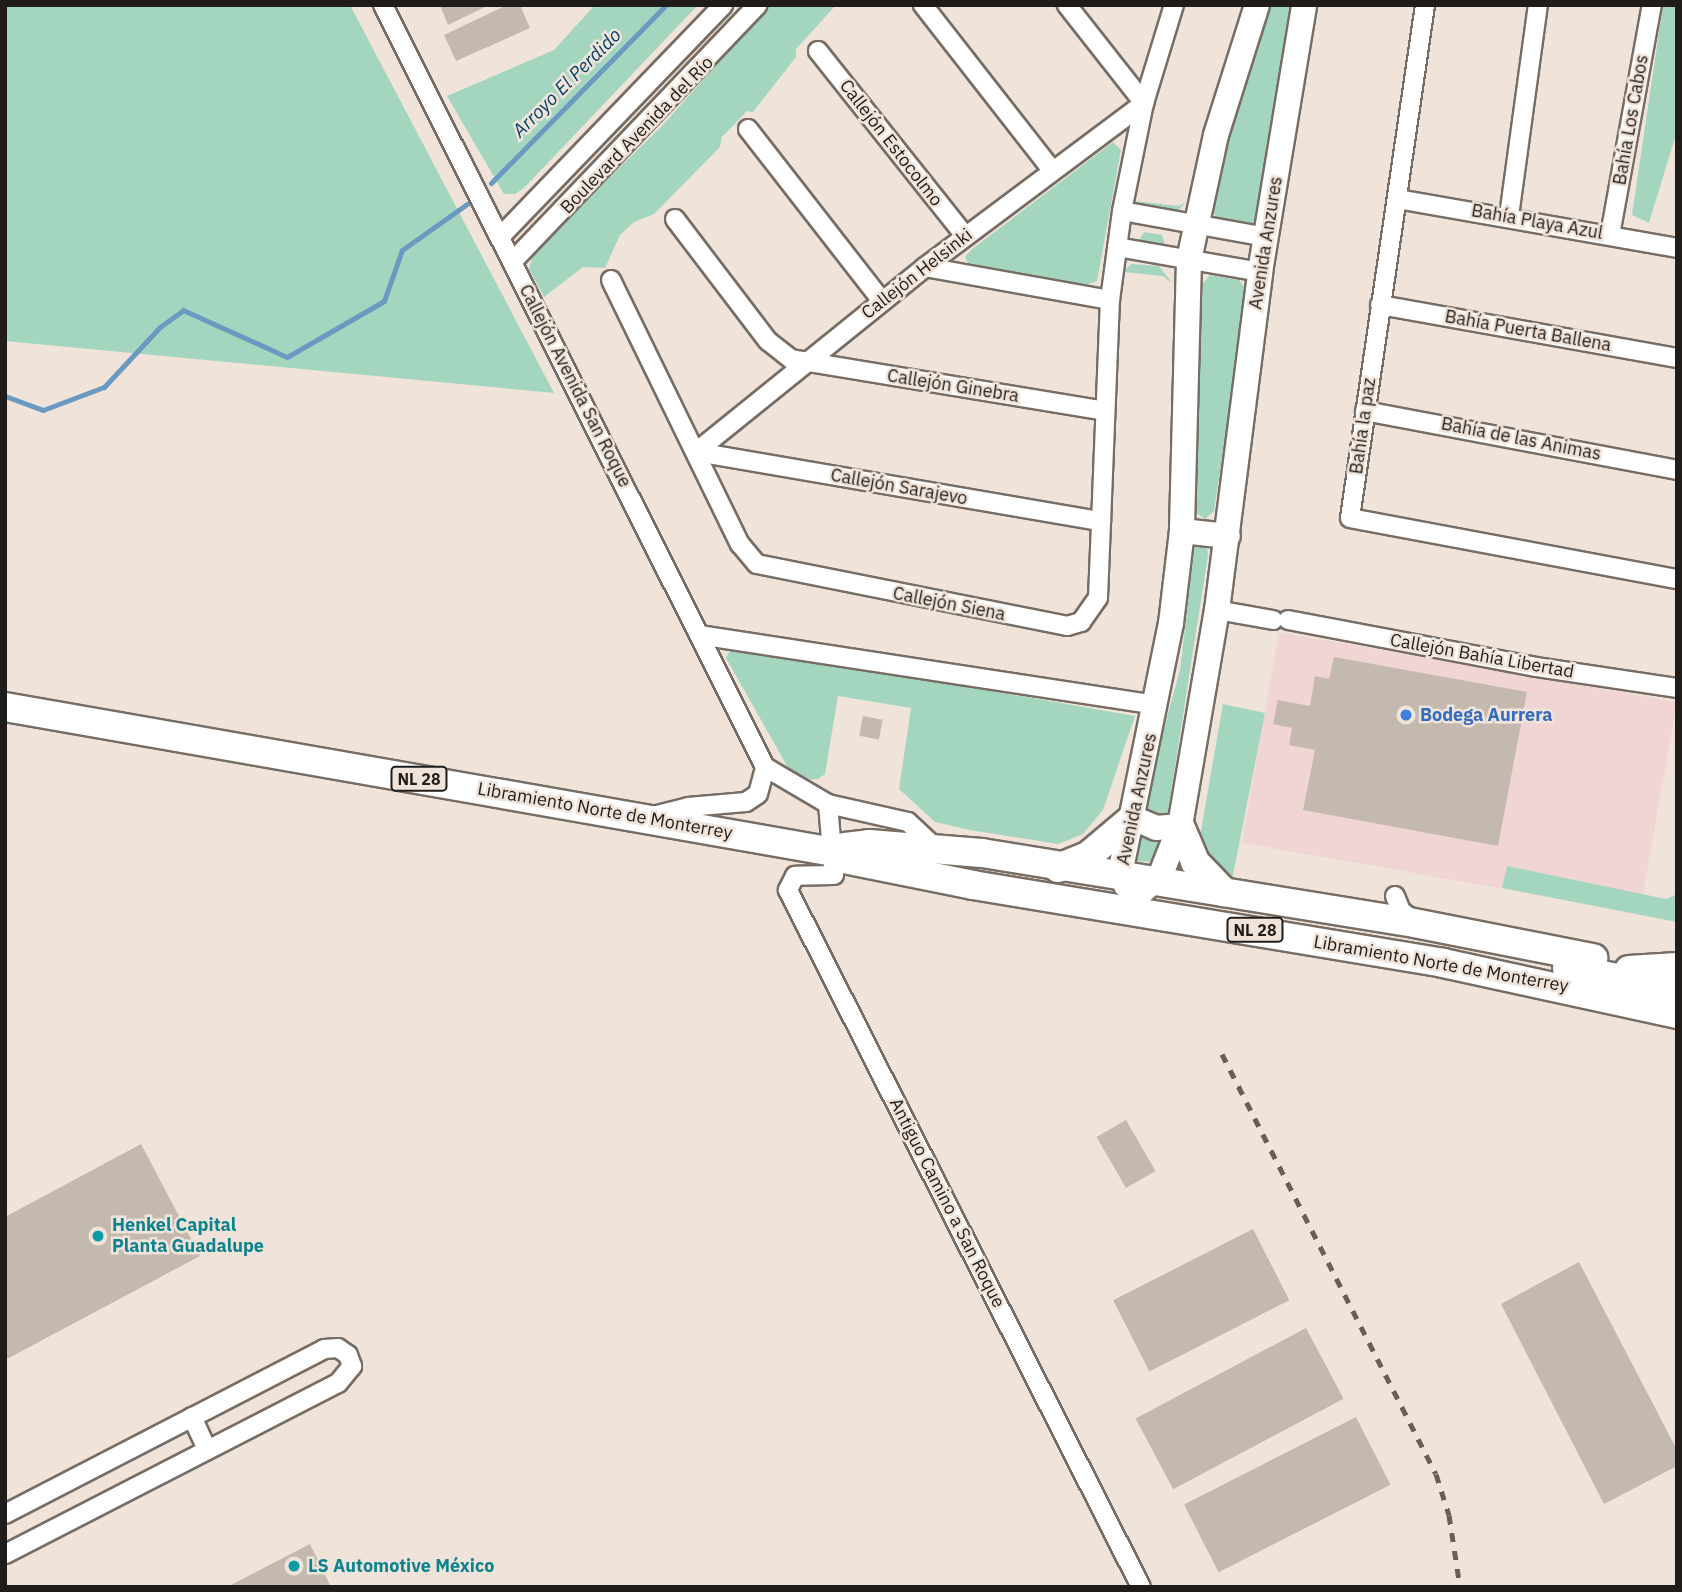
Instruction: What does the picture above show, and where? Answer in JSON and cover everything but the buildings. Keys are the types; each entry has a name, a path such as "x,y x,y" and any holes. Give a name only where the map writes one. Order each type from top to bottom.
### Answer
{"main road":[{"name":"Libramiento Norte de Monterrey","path":"5,707 839,850 1138,884 1547,970 1677,1013"},
{"path":"1057,868 1088,856 1133,818"},
{"path":"1180,826 1195,862 1224,892"},
{"path":"839,850 869,844 938,850 1057,868 1138,884 1224,892 1472,933 1550,952 1673,975"},
{"name":"Libramiento Norte de Monterrey","path":"839,850 844,859 973,885 1289,936 1547,970 1673,975"},
{"path":"973,885 991,880 1128,900 1138,884"},
{"path":"1138,884 1166,909 1289,936"},
{"path":"1472,933 1547,970 1677,1002"}],"street":[{"name":"Callejón Avenida San Roque","path":"383,5 765,767"},
{"name":"Boulevard Avenida del Río","path":"513,261 741,27 758,5"},
{"path":"923,5 1052,170"},
{"path":"1067,5 1144,103"},
{"name":"Callejón Siena","path":"611,280 740,544 757,564 1067,626 1081,622 1098,598 1110,300 1122,211 1144,103 1174,5"},
{"name":"Avenida Anzures","path":"1257,5 1216,135 1189,260 1182,531 1156,705 1133,818 1123,853 1138,884 1168,861 1180,826 1217,610 1260,272 1304,5"},
{"name":"Bahía la paz","path":"1425,5 1350,518 1677,579"},
{"path":"1509,216 1538,5"},
{"name":"Bahía Los Cabos","path":"1610,235 1652,5"},
{"name":"Boulevard Avenida del Río","path":"500,237 721,8"},
{"path":"721,8 741,27"},
{"name":"Callejón Estocolmo","path":"818,51 965,236"},
{"name":"Callejón Helsinki","path":"696,452 925,267 1144,103"},
{"path":"748,128 882,301"},
{"name":"Bahía Playa Azul","path":"1398,199 1509,216 1677,248"},
{"path":"1122,211 1266,237"},
{"path":"675,219 768,341 802,364"},
{"path":"1117,247 1260,272"},
{"path":"925,267 1110,300"},
{"name":"Bahía Puerta Ballena","path":"1380,305 1677,358"},
{"name":"Callejón Ginebra","path":"802,364 1104,411"},
{"name":"Bahía de las Animas","path":"1365,411 1677,470"},
{"name":"Callejón Sarajevo","path":"696,452 1101,521"},
{"path":"1182,531 1228,536"},
{"name":"Callejón Bahía Libertad","path":"1217,610 1536,667 1677,688"},
{"path":"699,635 1156,705"},
{"path":"647,818 688,807 746,802 758,794 765,767 828,804 908,822 938,850"},
{"path":"828,804 839,850"},
{"path":"1133,818 1156,828 1180,826"},
{"name":"Antiguo Camino a San Roque","path":"839,850 834,875 795,876 788,890 1141,1587"},
{"path":"5,1514 324,1349 338,1348 348,1355 352,1366 338,1383 5,1554"},
{"path":"192,1417 207,1449"}],"shaded area":[{"path":"1279,632 1677,702 1640,913 1242,843"}],"green space":[{"path":"5,5 350,5 554,393 5,341"},
{"path":"595,5 698,5 524,188 515,194 504,194 447,96 554,50"},
{"path":"770,5 836,5 796,49 796,57 753,112 747,111 722,137 720,147 654,214 634,222 620,235 605,268 583,267 544,297 529,269 534,251 660,128"},
{"path":"1272,5 1290,5 1257,222 1252,226 1217,221 1213,209 1230,128"},
{"path":"1663,5 1677,5 1677,131 1649,223 1632,215"},
{"path":"1113,142 1121,150 1097,281 1082,286 968,263 965,257 971,250"},
{"path":"1135,201 1178,206 1185,203 1174,215"},
{"path":"1144,232 1162,235 1165,244 1138,242"},
{"path":"1131,264 1159,266 1173,284 1163,276 1123,272"},
{"path":"1210,275 1239,280 1247,291 1214,511 1205,519 1192,510 1200,287"},
{"path":"1195,544 1207,546 1208,555 1167,818 1144,813 1143,804 1180,670"},
{"path":"732,646 1135,716 1103,810 1083,834 1058,844 970,830 935,822 899,789 911,708 838,696 825,774 818,779 795,780 726,658"},
{"path":"1223,704 1265,713 1232,880 1206,858 1200,836"},
{"path":"1138,825 1167,833 1154,862 1133,861"},
{"path":"1507,866 1666,899 1677,894 1677,922 1502,888"}],"waterway":[{"name":"Arroyo El Perdido","path":"491,183 666,5"},
{"name":"Arroyo El Perdido","path":"5,396 43,410 104,387 160,327 183,310 287,357 384,301 402,250 467,204"}],"railway":[{"path":"1222,1054 1436,1474 1449,1515 1460,1587"}],"place":[{"name":"Bodega Aurrera","path":"1406,715"},
{"name":"Henkel Capital Planta Guadalupe","path":"98,1236"},
{"name":"LS Automotive México","path":"294,1566"}]}
